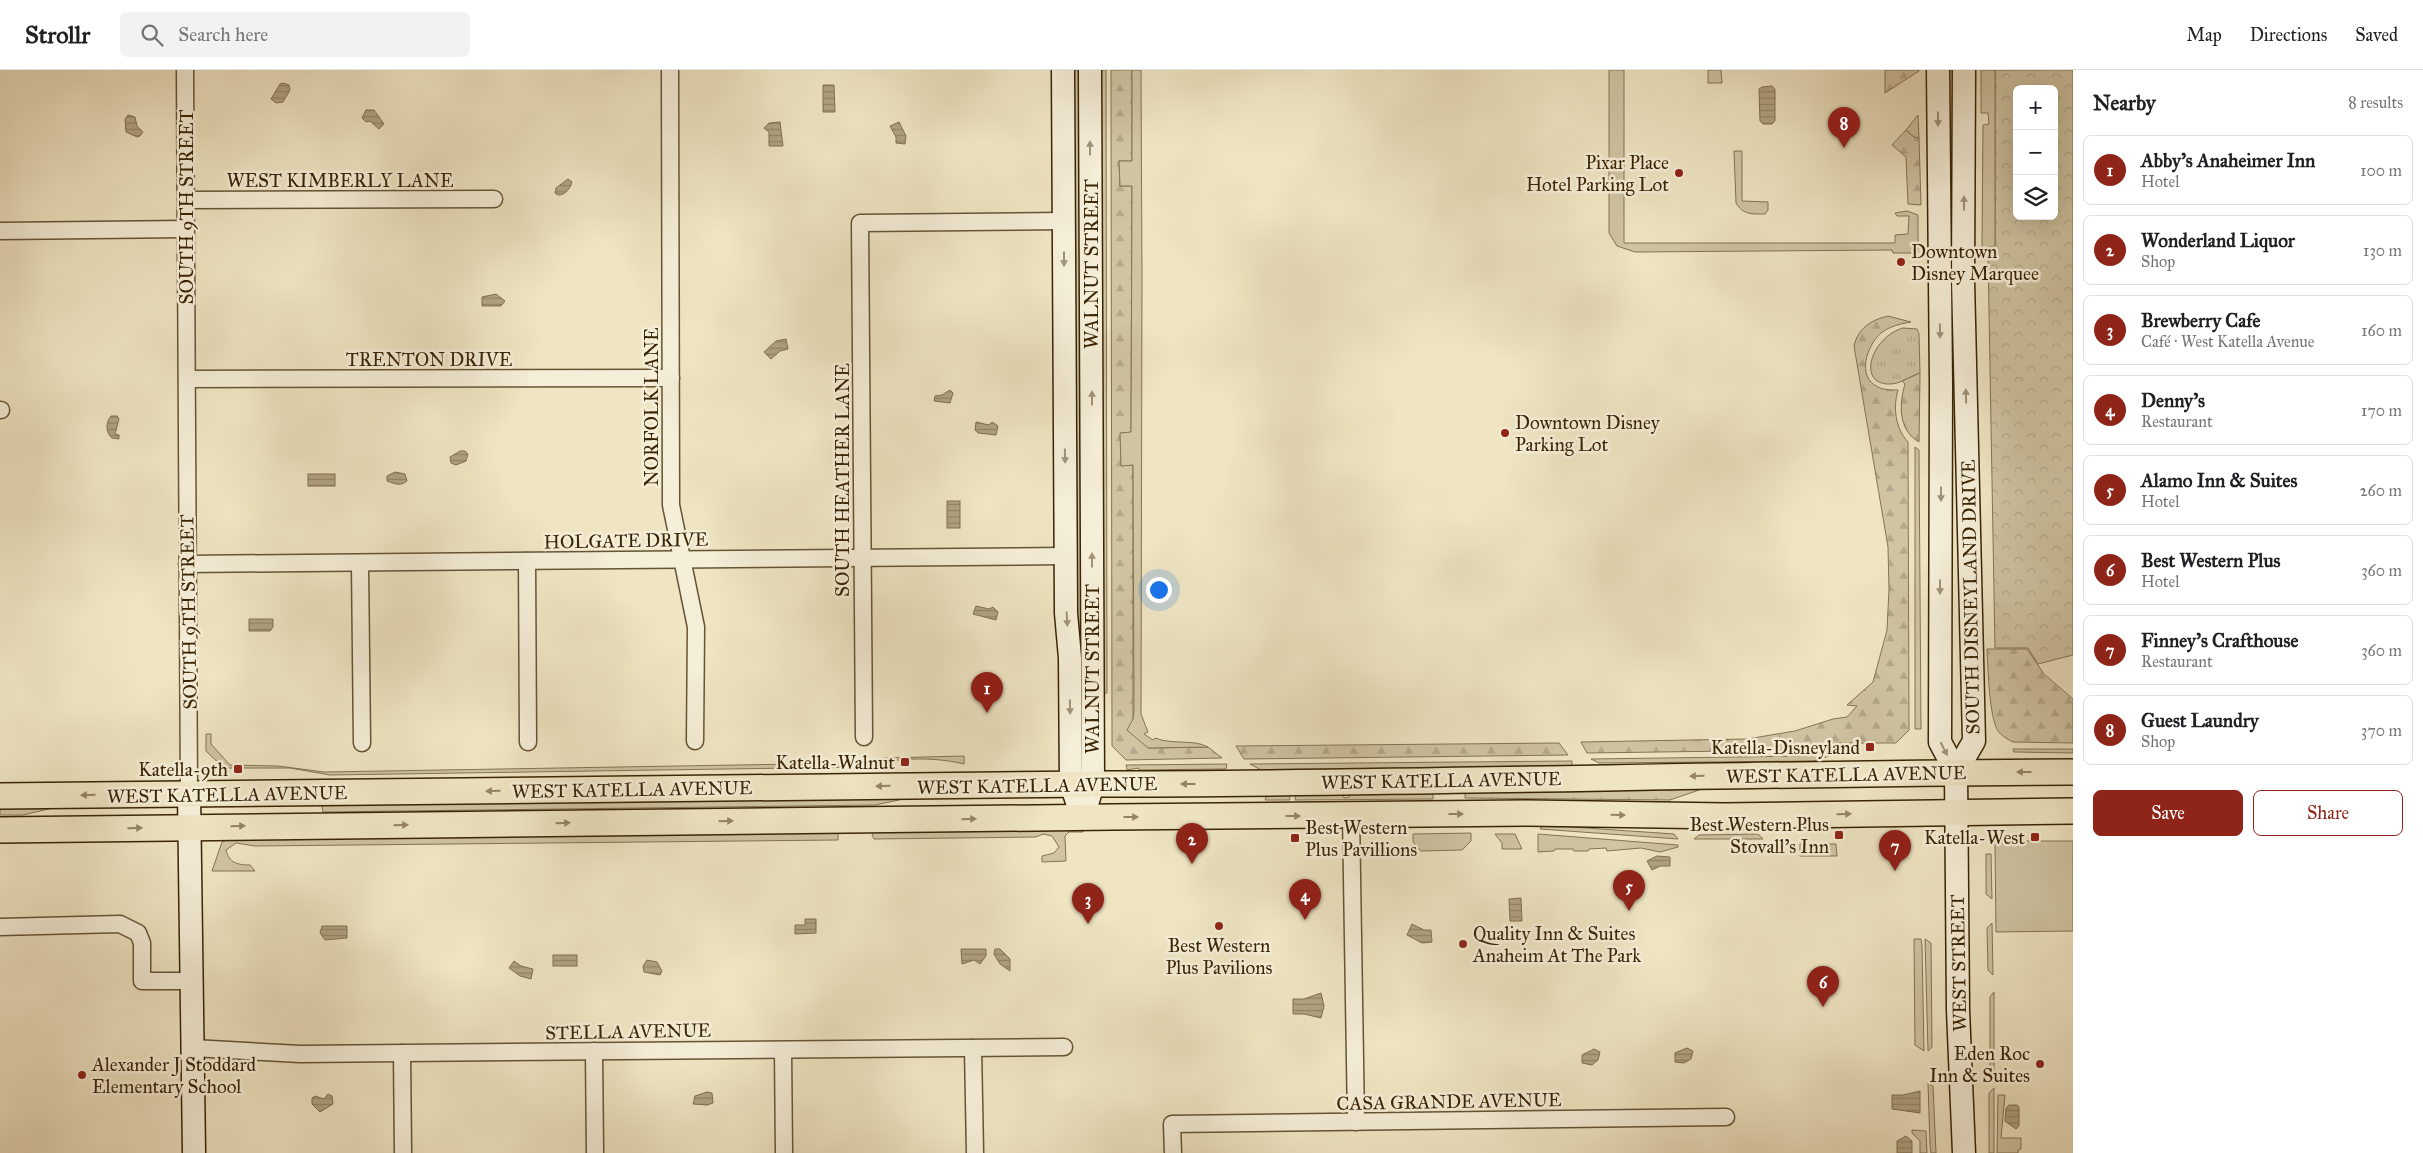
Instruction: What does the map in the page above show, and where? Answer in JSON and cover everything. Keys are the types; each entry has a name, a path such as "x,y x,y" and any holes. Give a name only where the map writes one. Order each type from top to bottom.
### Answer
{"main road":[{"name":"WEST KATELLA AVENUE","path":"0,796 1082,784 1278,784 1956,772 2073,772"},
{"name":"WEST KATELLA AVENUE","path":"0,830 190,826 1082,817 1527,813 1725,816 2073,811"}],"street":[{"name":"SOUTH 9TH STREET","path":"185,70 187,564 194,1153"},
{"name":"NORFOLK LANE","path":"670,70 671,505 696,627 695,741"},
{"name":"WALNUT STREET","path":"1063,70 1066,556 1082,784"},
{"name":"WALNUT STREET","path":"1082,817 1090,70"},
{"name":"SOUTH DISNEYLAND DRIVE","path":"1938,70 1938,283 1941,384 1940,742 1956,772"},
{"name":"SOUTH DISNEYLAND DRIVE","path":"1956,772 1974,741 1963,280 1964,70"},
{"name":"WEST KIMBERLY LANE","path":"186,200 494,199"},
{"name":"SOUTH HEATHER LANE","path":"864,737 860,223 1064,221"},
{"path":"0,231 186,229"},
{"path":"1938,283 1963,280"},
{"name":"TRENTON DRIVE","path":"187,379 671,378"},
{"name":"HOLGATE DRIVE","path":"187,564 360,564 682,558 1066,556"},
{"path":"527,561 528,742"},
{"path":"360,564 362,744"},
{"name":"WEST STREET","path":"1956,772 1958,1010 1964,1153"},
{"path":"1351,815 1356,1122"},
{"path":"0,927 120,924 138,933 142,943 142,980 192,981"},
{"name":"STELLA AVENUE","path":"193,1048 300,1054 1064,1047"},
{"path":"973,1048 975,1153"},
{"path":"783,1050 784,1153"},
{"path":"594,1051 595,1153"},
{"path":"402,1053 404,1153"},
{"name":"CASA GRANDE AVENUE","path":"1173,1153 1172,1124 1726,1117"}],"green space":[{"path":"1072,70 1080,70 1083,627 1079,628 1076,605"},
{"path":"1101,70 1106,70 1107,693 1100,694"},
{"path":"1111,70 1132,70 1132,161 1119,161 1120,186 1132,186 1131,433 1121,433 1121,465 1133,465 1133,719 1148,748 1208,747 1222,758 1126,760 1112,746"},
{"path":"1132,70 1141,70 1141,714 1148,732 1144,734 1153,740 1155,738 1196,743 1208,747 1148,748 1127,730 1133,719 1134,711 1133,465 1121,466 1120,433 1131,432 1132,186 1120,186 1119,161 1132,161"},
{"path":"1609,70 1624,70 1624,243 1895,243 1895,235 1908,234 1909,216 1897,216 1895,213 1907,211 1918,215 1918,253 1893,253 1892,250 1635,252 1617,246 1609,233"},
{"path":"1708,70 1721,70 1722,83 1708,83"},
{"path":"1885,70 1919,70 1919,71 1885,93"},
{"path":"1947,70 1954,70 1953,227 1950,244"},
{"path":"1981,70 1995,70 1995,246 1982,248 1983,125 1989,124 1988,113 1981,113"},
{"path":"1995,70 2073,70 2073,655 2038,664 2028,648 1995,648 1988,255 1995,246"},
{"path":"1918,115 1919,138 1914,137 1906,130"},
{"path":"1906,130 1914,137 1919,138 1921,205 1908,204 1906,157 1892,145"},
{"path":"1734,151 1742,151 1742,201 1768,202 1768,210 1765,214 1745,212 1736,203"},
{"path":"1888,316 1911,322 1892,327 1876,338 1868,353 1866,369 1867,376 1871,382 1878,387 1898,390 1896,417 1900,430 1908,442 1909,730 1896,743 1836,743 1804,750 1587,753 1581,742 1747,739 1795,731 1833,719 1847,717 1857,706 1847,705 1873,682 1887,630 1889,590 1888,547 1854,346 1859,334 1866,326"},
{"path":"1903,328 1917,329 1919,334 1920,373 1894,384 1879,382 1873,377 1871,369 1876,350 1892,333"},
{"path":"1920,373 1919,442 1907,431 1901,408 1905,384 1902,381"},
{"path":"1915,447 1919,450 1921,729 1915,729"},
{"path":"1987,649 2027,649 2044,674 2073,699 2073,743 2013,742 1999,732 1992,710"},
{"path":"206,734 211,734 211,744 230,765 278,766 324,772 855,763 884,758 964,756 964,764 951,761 912,759 859,767 330,775 290,768 224,768 206,751"},
{"path":"1559,743 1568,755 1244,759 1236,746"},
{"path":"2013,749 2073,749 2073,753 2014,752"},
{"path":"1833,750 1835,754 1814,761 1599,763 1591,759 1807,756"},
{"path":"1572,761 1572,766 1261,770 1250,764"},
{"path":"1227,764 1226,769 1139,770 1139,768 1127,770 1126,765"},
{"path":"1702,787 1702,789 1670,800 1465,798 1465,789"},
{"path":"1433,790 1433,799 1295,800 1296,794 1289,794 1290,800 1265,800 1266,797 1285,792 1343,792 1344,798 1349,797 1350,791"},
{"path":"900,795 899,800 875,805 323,812 322,806 339,802"},
{"path":"0,805 57,807 23,815 0,815"},
{"path":"1543,825 1674,834 1678,839 1540,829"},
{"path":"1083,828 1083,832 1069,832 1065,836 1066,861 1042,862 1042,856 1054,853 1059,847 1052,836 1043,834 1036,837 874,839 872,835 874,832"},
{"path":"838,832 838,840 255,846 236,843 226,850 229,858 238,864 250,865 255,871 212,871 222,842 231,838"},
{"path":"1471,833 1471,841 1462,850 1421,851 1413,842 1413,834"},
{"path":"1495,834 1515,834 1522,849 1502,849 1502,843"},
{"path":"1538,834 1678,845 1678,847 1660,852 1641,848 1607,851 1606,848 1589,849 1588,851 1555,849 1554,851 1538,852"},
{"path":"1758,834 1763,839 1694,839 1699,835"},
{"path":"2013,841 2073,841 2073,931 1996,932 1995,844"},
{"path":"1800,844 1836,844 1837,856 1800,856"},
{"path":"1986,854 1991,854 1992,899 1986,894"},
{"path":"1992,923 1993,975 1988,970 1987,928"},
{"path":"1914,939 1921,939 1922,946 1924,1051 1915,1045"},
{"path":"1925,939 1931,943 1932,1047 1928,1051"},
{"path":"1994,992 1994,1071 1990,1066 1990,997"},
{"path":"1928,1083 1933,1086 1936,1153 1931,1153 1930,1145"},
{"path":"1994,1088 1994,1153 1989,1153 1989,1093"},
{"path":"1998,1095 2005,1095 2001,1138 2021,1138 2021,1149 2018,1150 2018,1153 1997,1153"},
{"path":"1912,1130 1926,1131 1927,1153 1920,1153 1920,1141 1912,1133"}],"shaded area":[{"path":"280,84 289,85 290,90 283,102 276,103 271,99"},
{"path":"823,85 834,85 835,112 823,112"},
{"path":"1772,86 1775,89 1775,121 1772,124 1763,124 1760,121 1759,89"},
{"path":"366,110 374,110 384,124 379,129 370,121 366,122 362,118"},
{"path":"128,115 135,117 137,126 143,132 140,136 137,137 126,132 125,119"},
{"path":"780,122 783,146 769,146 769,132 764,128 769,123"},
{"path":"899,122 906,136 905,144 896,143 896,137 890,126"},
{"path":"568,179 572,182 567,191 560,195 555,193 556,188"},
{"path":"496,294 505,301 501,306 482,306 482,297"},
{"path":"786,339 788,349 780,351 771,359 764,352 776,341"},
{"path":"950,390 953,393 950,403 934,401 935,396 942,395"},
{"path":"111,416 117,416 119,419 115,434 119,435 119,439 112,438 108,433 107,424"},
{"path":"976,422 989,425 992,422 998,426 996,435 978,433 975,430"},
{"path":"460,451 465,451 468,454 466,461 456,465 451,463 450,457"},
{"path":"395,472 405,474 407,481 399,484 387,481 387,476"},
{"path":"308,474 335,474 335,486 308,486"},
{"path":"947,501 960,501 960,528 947,528"},
{"path":"976,606 989,609 993,607 998,612 996,620 973,614"},
{"path":"249,619 273,619 273,627 270,631 249,631"},
{"path":"1657,856 1670,857 1670,866 1660,866 1652,870 1647,861"},
{"path":"1521,898 1522,921 1510,921 1509,899"},
{"path":"805,919 816,919 816,933 795,934 795,925 805,925"},
{"path":"1412,924 1424,930 1431,930 1432,942 1422,943 1407,935"},
{"path":"322,926 347,926 347,938 325,940 320,933"},
{"path":"961,949 986,949 986,956 980,964 974,960 962,964"},
{"path":"995,949 1000,949 1010,959 1010,971 1000,964 994,954"},
{"path":"553,955 577,955 577,966 553,966"},
{"path":"647,960 657,962 662,971 660,975 644,972 643,966"},
{"path":"514,961 521,966 533,969 531,979 520,976 509,968"},
{"path":"1321,993 1324,1006 1321,1018 1304,1014 1293,1014 1293,999 1304,999"},
{"path":"1687,1048 1693,1051 1691,1059 1684,1063 1675,1062 1675,1053"},
{"path":"1594,1049 1600,1052 1598,1060 1592,1065 1582,1063 1582,1055"},
{"path":"1920,1091 1920,1113 1892,1109 1892,1095 1903,1095"},
{"path":"707,1092 712,1093 713,1103 707,1105 693,1104 695,1096"},
{"path":"328,1094 332,1096 333,1104 320,1112 312,1104 312,1098 315,1096 324,1099"},
{"path":"2009,1105 2017,1105 2019,1107 2019,1126 2016,1129 2005,1121 2006,1108"},
{"path":"1906,1136 1912,1141 1912,1153 1897,1153 1897,1141"}],"place":[{"name":"Guest Laundry","path":"1844,148"},
{"name":"Pixar Place Hotel Parking Lot","path":"1679,173"},
{"name":"Downtown Disney Marquee","path":"1901,262"},
{"name":"Downtown Disney Parking Lot","path":"1505,433"},
{"name":"Abby's Anaheimer Inn","path":"987,713"},
{"name":"Katella-Disneyland","path":"1870,747"},
{"name":"Katella-Walnut","path":"905,762"},
{"name":"Katella-9th","path":"238,769"},
{"name":"Best Western Plus Stovall's Inn","path":"1839,835"},
{"name":"Katella-West","path":"2035,837"},
{"name":"Best Western Plus Pavillions","path":"1295,838"},
{"name":"Wonderland Liquor","path":"1192,864"},
{"name":"Finney's Crafthouse","path":"1895,871"},
{"name":"Alamo Inn & Suites","path":"1629,911"},
{"name":"Denny's","path":"1305,920"},
{"name":"Brewberry Cafe","path":"1088,924"},
{"name":"Best Western Plus Pavilions","path":"1219,926"},
{"name":"Quality Inn & Suites Anaheim At The Park","path":"1463,944"},
{"name":"Best Western Plus","path":"1823,1007"},
{"name":"Eden Roc Inn & Suites","path":"2040,1064"},
{"name":"Alexander J Stoddard Elementary School","path":"82,1075"}]}
